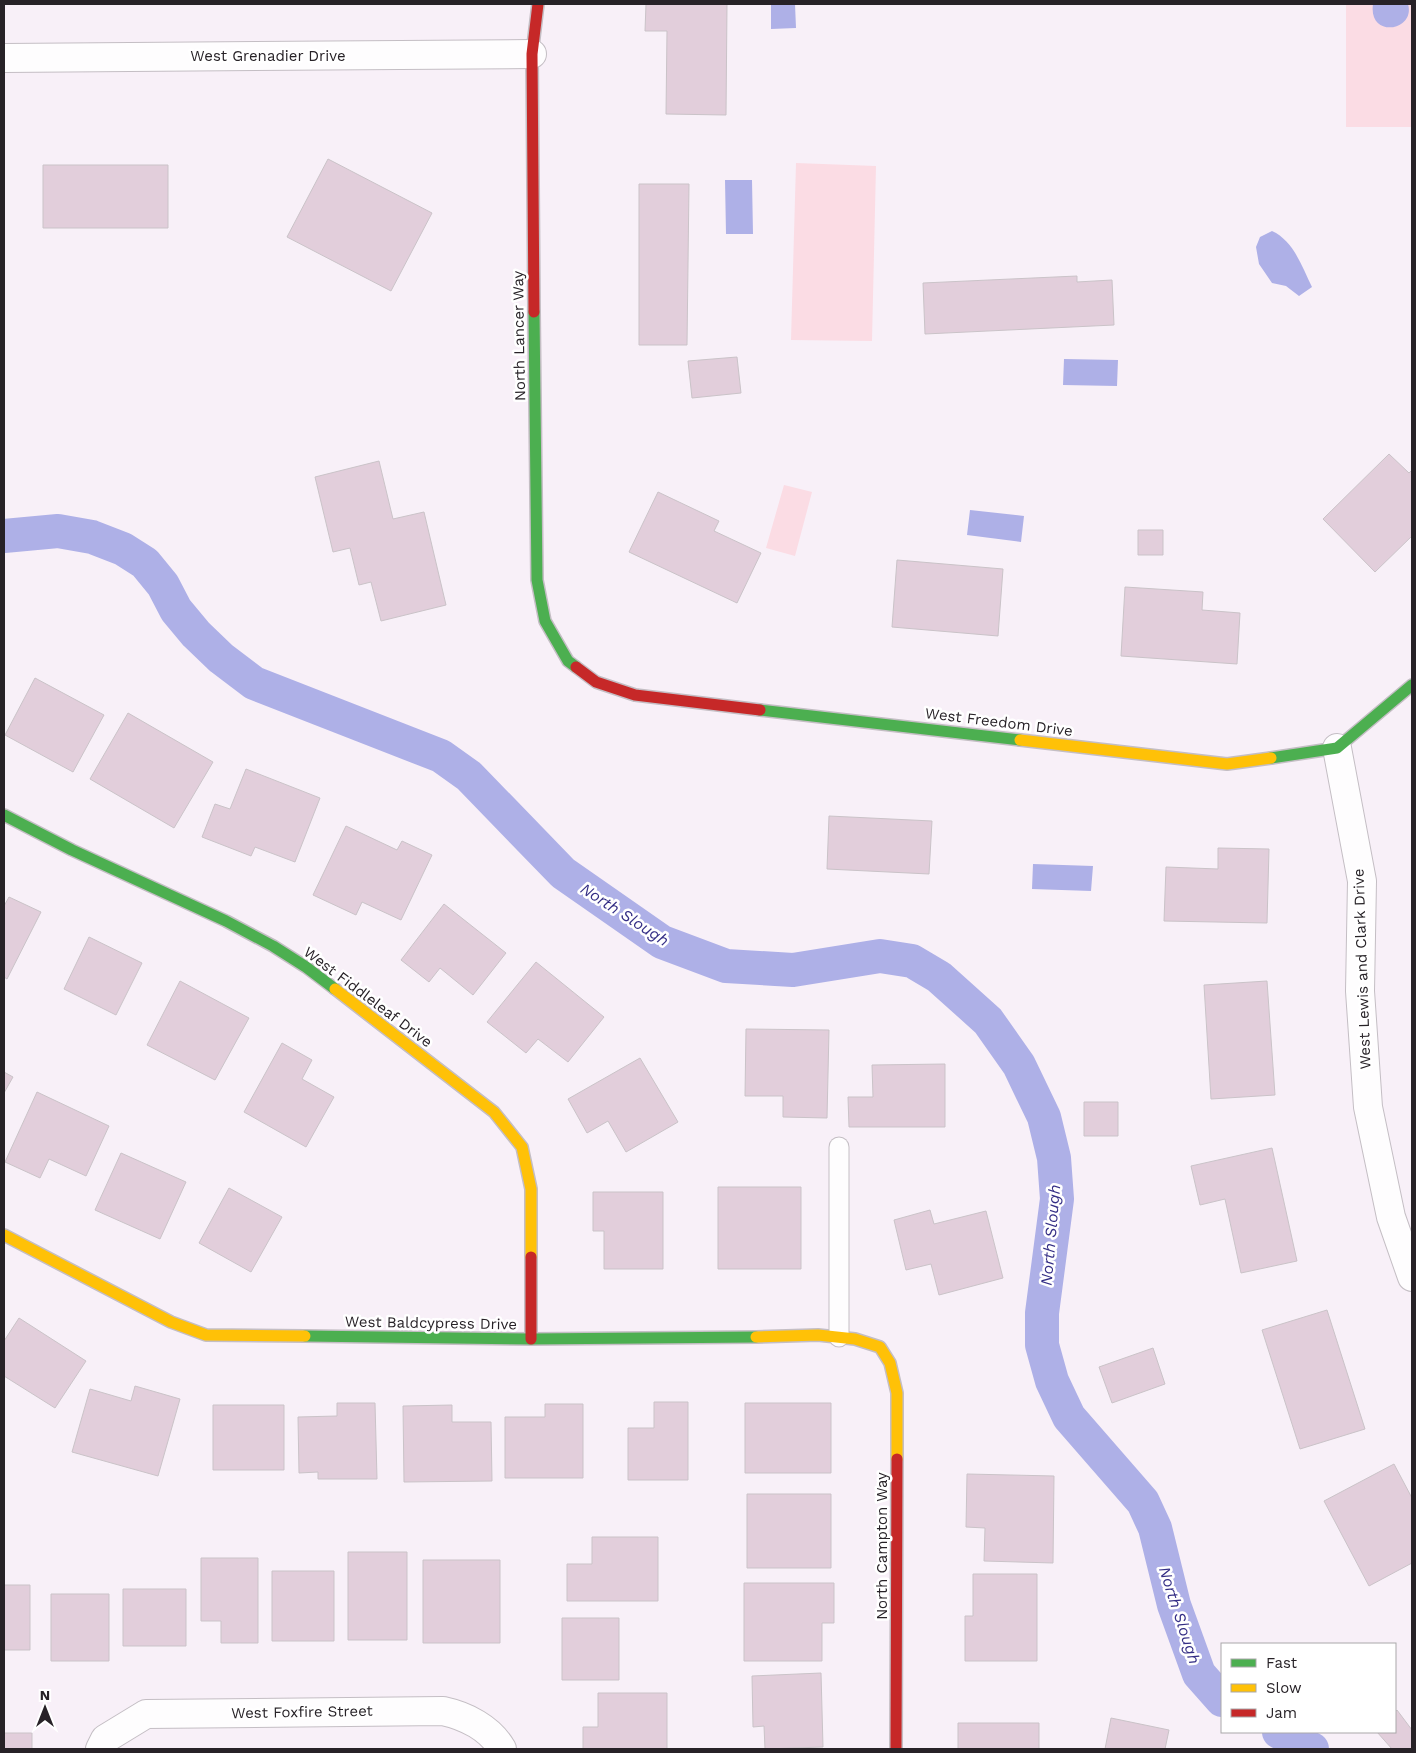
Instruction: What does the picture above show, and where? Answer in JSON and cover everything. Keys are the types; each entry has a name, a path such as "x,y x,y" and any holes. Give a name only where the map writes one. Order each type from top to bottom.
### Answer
{"street":[{"name":"North Lancer Way","path":"538,4 532,54 537,580 545,621 568,661"},
{"name":"West Grenadier Drive","path":"4,58 532,54"},
{"name":"West Freedom Drive","path":"568,661 596,682 635,695 1227,764 1337,748"},
{"path":"1337,748 1412,685"},
{"name":"West Lewis and Clark Drive","path":"1337,748 1362,881 1360,991 1368,1107 1391,1217 1412,1277"},
{"name":"West Fiddleleaf Drive","path":"4,814 72,850 226,921 273,946 306,967 494,1112 522,1147 531,1189 531,1339"},
{"name":"West Baldcypress Drive","path":"4,1235 170,1322 206,1335 531,1339 718,1338 818,1335 855,1339 880,1347"},
{"name":"North Campton Way","path":"880,1347 890,1363 897,1393 896,1749"},
{"name":"West Foxfire Street","path":"103,1744 146,1714 443,1711 460,1715 476,1724 500,1744"}],"lane":[{"path":"839,1147 839,1338"}],"shaded area":[{"path":"1346,4 1412,4 1412,127 1346,127"},
{"path":"796,163 876,166 872,341 791,340"},
{"path":"784,485 812,492 795,556 766,548"}],"water":[{"path":"771,4 795,4 796,28 771,29"},
{"path":"1373,4 1408,4 1409,13 1399,25 1392,27 1384,26 1377,23 1373,15"},
{"path":"725,180 752,180 753,234 726,234"},
{"path":"1272,231 1280,235 1292,248 1312,287 1299,296 1286,286 1272,283 1259,264 1256,247 1260,237"},
{"path":"1064,359 1118,360 1117,386 1063,385"},
{"path":"970,510 1024,516 1021,542 967,535"},
{"path":"1033,864 1093,866 1091,891 1032,889"}],"building":[{"path":"646,4 727,4 726,115 666,114 667,31 645,31"},
{"path":"328,159 432,213 391,291 287,237"},
{"path":"43,165 168,165 168,228 43,228"},
{"path":"639,184 689,184 687,345 639,345"},
{"path":"1077,276 1077,282 1112,280 1114,325 925,334 923,283"},
{"path":"737,357 741,393 692,398 688,361"},
{"path":"1389,454 1409,473 1412,470 1412,536 1375,572 1323,519"},
{"path":"379,461 393,519 424,512 446,605 381,621 371,582 359,585 350,548 333,552 315,477"},
{"path":"658,492 719,521 714,531 761,553 737,603 629,552"},
{"path":"1138,530 1163,530 1163,555 1138,555"},
{"path":"897,560 1003,569 998,636 892,627"},
{"path":"1125,587 1203,592 1202,610 1240,613 1237,664 1121,656"},
{"path":"35,678 104,715 73,772 5,735"},
{"path":"128,713 213,762 174,828 90,779"},
{"path":"246,769 320,798 295,862 255,847 251,856 202,837 215,804 230,809"},
{"path":"829,816 932,821 929,874 827,869"},
{"path":"346,826 397,850 402,841 432,855 401,920 362,902 356,915 313,895"},
{"path":"1218,848 1269,849 1267,923 1164,921 1166,867 1218,869"},
{"path":"9,897 41,912 7,979 4,977 4,906"},
{"path":"444,904 506,953 473,995 440,968 429,982 401,960"},
{"path":"89,937 142,963 116,1015 64,989"},
{"path":"536,962 604,1017 568,1062 538,1039 526,1053 487,1022"},
{"path":"180,981 249,1018 215,1080 147,1045"},
{"path":"1267,981 1275,1095 1211,1099 1204,985"},
{"path":"746,1029 829,1030 827,1118 783,1117 783,1096 745,1096"},
{"path":"282,1043 312,1060 302,1079 334,1097 306,1147 244,1112"},
{"path":"640,1058 678,1122 626,1152 608,1121 587,1133 568,1099"},
{"path":"945,1064 945,1127 849,1127 848,1097 873,1097 872,1065"},
{"path":"4,1072 13,1077 4,1093"},
{"path":"37,1092 109,1126 86,1176 49,1159 40,1178 5,1162"},
{"path":"1084,1102 1118,1102 1118,1136 1084,1136"},
{"path":"1272,1148 1297,1261 1241,1273 1225,1199 1200,1205 1191,1166"},
{"path":"121,1153 186,1182 160,1239 95,1210"},
{"path":"718,1187 801,1187 801,1269 718,1269"},
{"path":"229,1188 282,1217 251,1272 199,1243"},
{"path":"593,1192 663,1192 663,1269 604,1269 604,1231 593,1231"},
{"path":"930,1210 934,1224 986,1211 1003,1278 939,1295 931,1264 906,1270 894,1220"},
{"path":"1327,1310 1365,1429 1300,1449 1262,1330"},
{"path":"19,1318 86,1361 55,1408 4,1376 4,1341"},
{"path":"1153,1348 1165,1384 1112,1403 1099,1367"},
{"path":"135,1386 180,1399 158,1476 72,1452 90,1389 131,1401"},
{"path":"654,1402 688,1402 688,1480 628,1480 628,1428 654,1428"},
{"path":"337,1403 375,1403 377,1479 318,1479 318,1472 299,1473 298,1417 337,1416"},
{"path":"745,1403 831,1403 831,1473 745,1473"},
{"path":"545,1404 583,1404 583,1478 505,1478 505,1417 545,1417"},
{"path":"213,1405 284,1405 284,1470 213,1470"},
{"path":"452,1405 452,1422 491,1422 492,1481 404,1482 403,1406"},
{"path":"1394,1464 1412,1498 1412,1563 1369,1586 1324,1501"},
{"path":"967,1474 1054,1476 1053,1563 984,1561 985,1528 966,1527"},
{"path":"747,1494 831,1494 831,1568 747,1568"},
{"path":"592,1537 658,1537 658,1601 567,1601 567,1564 592,1564"},
{"path":"348,1552 407,1552 407,1640 348,1640"},
{"path":"201,1558 258,1558 258,1643 221,1643 221,1621 201,1621"},
{"path":"423,1560 500,1560 500,1643 423,1643"},
{"path":"272,1571 334,1571 334,1641 272,1641"},
{"path":"973,1574 1037,1574 1037,1661 965,1661 965,1616 973,1616"},
{"path":"744,1583 834,1583 834,1623 822,1623 822,1661 744,1661"},
{"path":"4,1585 30,1585 30,1650 4,1650"},
{"path":"123,1589 186,1589 186,1646 123,1646"},
{"path":"51,1594 109,1594 109,1661 51,1661"},
{"path":"562,1618 619,1618 619,1680 562,1680"},
{"path":"821,1673 823,1747 765,1749 764,1726 753,1727 752,1676"},
{"path":"598,1693 667,1693 667,1749 583,1749 583,1727 598,1727"},
{"path":"1396,1711 1412,1730 1412,1749 1392,1749 1378,1733 1396,1733"},
{"path":"1111,1718 1169,1730 1165,1749 1105,1749"},
{"path":"958,1723 1039,1723 1039,1749 958,1749"},
{"path":"4,1733 32,1733 32,1749 4,1749"}],"waterway":[{"name":"North Slough","path":"4,536 58,531 92,537 123,549 145,563 163,585 176,610 196,634 221,658 254,683 441,756 469,776 563,873 662,942 726,966 793,970 880,956 912,961 939,977 988,1021 1019,1065 1044,1117 1054,1158 1057,1199 1042,1313 1042,1345 1052,1381 1069,1417 1143,1502 1155,1528 1174,1605 1199,1674 1221,1699"},
{"name":"North Slough","path":"1281,1733 1312,1749"}],"traffic: fast":[{"path":"534,312 537,580 545,621 568,661 576,667"},
{"path":"1271,758 1337,748 1412,685"},
{"path":"760,710 1020,740"},
{"path":"4,815 72,850 226,921 273,946 306,967 335,989"},
{"path":"305,1336 531,1339 756,1337"}],"traffic: slow":[{"path":"1020,740 1227,764 1271,758"},
{"path":"335,989 494,1112 522,1147 531,1189 531,1257"},
{"path":"4,1235 171,1322 206,1335 305,1336"},
{"path":"756,1337 818,1335 855,1339 880,1347 890,1363 897,1393 897,1459"}],"traffic: jam":[{"path":"534,312 532,54 538,4"},
{"path":"576,667 596,682 635,695 760,710"},
{"path":"531,1257 531,1339"},
{"path":"896,1749 897,1459"}]}
